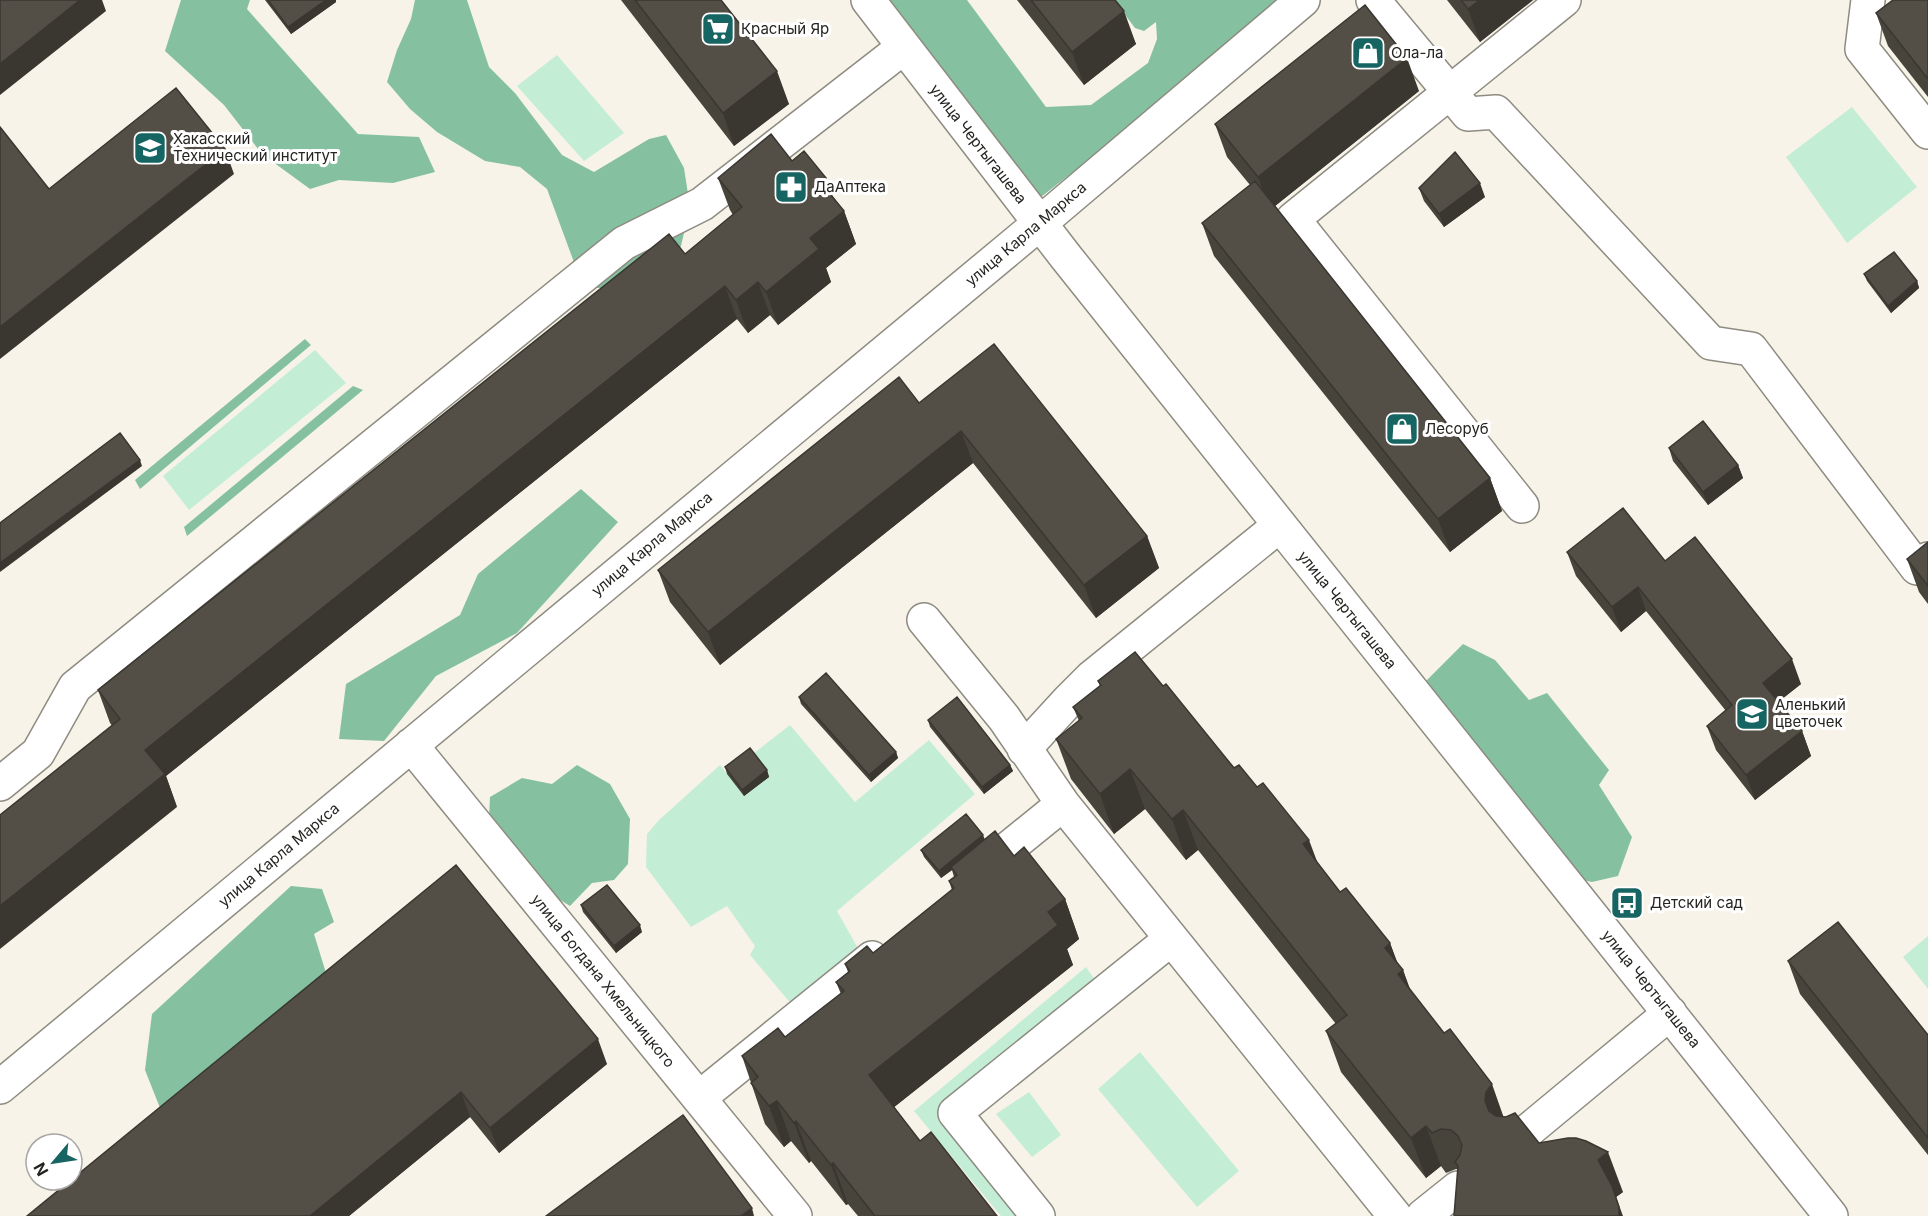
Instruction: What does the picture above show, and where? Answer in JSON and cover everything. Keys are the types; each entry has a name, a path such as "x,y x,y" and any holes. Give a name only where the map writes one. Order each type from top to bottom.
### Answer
{"street":[{"name":"улица Чертыгашева","path":"868,0 1040,223 1831,1216"},
{"name":"улица Карла Маркса","path":"0,1087 1040,223 1303,0"},
{"path":"1373,0 1468,114 1496,112 1711,343 1752,349 1917,568 1928,559"},
{"path":"1522,506 1293,219 1564,0"},
{"path":"1868,0 1862,49 1928,132"},
{"path":"0,784 38,753 75,687 624,243 702,204 904,47"},
{"path":"1024,749 1092,677 1280,525"},
{"path":"924,621 1004,718 1063,804 1395,1216"},
{"name":"улица Богдана Хмельницкого","path":"411,745 795,1216"},
{"path":"951,895 1063,804"},
{"path":"1038,1216 955,1113 1171,939"},
{"path":"699,1098 895,940"},
{"path":"1518,1139 1670,1013"},
{"path":"1423,1216 1458,1188"}],"green space":[{"path":"181,0 250,0 247,9 358,134 419,137 435,172 393,183 339,180 310,189 262,154 224,105 165,51"},
{"path":"415,0 467,0 489,67 515,93 562,155 594,172 649,139 666,135 684,168 690,207 681,246 661,275 627,288 592,288 582,284 547,189 520,167 485,161 437,132 410,109 387,82 397,50 411,19"},
{"path":"874,0 967,0 1046,107 1091,105 1148,63 1157,39 1156,22 1144,31 1135,28 1114,0 1289,0 1243,39 1041,197 1024,193"},
{"path":"557,55 624,133 584,161 517,86"},
{"path":"1852,107 1917,187 1847,243 1786,157"},
{"path":"305,339 311,345 140,489 135,480"},
{"path":"315,350 346,383 189,510 163,476"},
{"path":"353,386 363,390 187,536 184,527"},
{"path":"581,489 618,522 517,633 436,676 384,741 339,739 346,684 460,615 478,574"},
{"path":"1463,644 1495,660 1529,700 1547,693 1609,770 1599,785 1632,837 1618,876 1592,882 1553,873 1422,685"},
{"path":"790,725 855,802 929,740 975,794 837,911 860,952 793,1006 750,955 755,946 727,906 691,927 646,867 647,834 659,820 720,765 727,774"},
{"path":"577,765 610,784 630,819 628,864 614,880 592,883 570,906 539,887 489,818 490,797 522,778 552,784"},
{"path":"291,886 322,889 334,922 314,934 326,973 162,1113 145,1070 152,1014"},
{"path":"1928,936 1928,989 1903,957"},
{"path":"1086,967 1104,993 955,1113 1038,1216 1001,1216 914,1111"},
{"path":"1140,1052 1239,1171 1197,1207 1098,1089"},
{"path":"1029,1092 1061,1135 1032,1157 996,1114"}],"building":[{"path":"0,0 80,0 0,64"},
{"path":"268,0 326,0 288,27"},
{"path":"635,0 721,0 777,71 723,113"},
{"path":"1031,0 1115,0 1124,11 1072,52"},
{"path":"1461,0 1480,0 1468,9"},
{"path":"1893,0 1928,0 1928,79 1876,13"},
{"path":"1365,5 1407,58 1258,177 1215,124"},
{"path":"176,88 225,149 0,327 0,127 49,189"},
{"path":"771,134 792,161 804,151 826,178 821,183 844,211 810,238 819,249 766,292 758,282 736,300 725,286 145,750 165,774 0,906 0,815 120,719 98,690 669,234 685,254 742,207 718,178"},
{"path":"1455,152 1480,183 1439,214 1419,188"},
{"path":"1255,181 1490,478 1438,519 1202,223"},
{"path":"1894,252 1917,281 1888,306 1864,274"},
{"path":"994,344 1147,536 1084,585 961,431 708,632 658,570 899,377 919,403"},
{"path":"1703,421 1738,465 1703,492 1669,448"},
{"path":"120,433 140,460 0,563 0,523"},
{"path":"1623,508 1665,561 1695,537 1792,659 1763,683 1802,731 1746,775 1707,726 1732,705 1638,587 1612,607 1567,552"},
{"path":"1928,542 1928,586 1907,559"},
{"path":"1135,652 1163,686 1166,684 1234,768 1239,765 1257,787 1263,783 1309,840 1303,844 1340,892 1346,888 1390,943 1385,948 1403,970 1398,974 1444,1033 1450,1029 1492,1084 1486,1092 1485,1101 1489,1111 1496,1116 1506,1117 1515,1113 1539,1143 1576,1138 1608,1152 1598,1160 1612,1186 1619,1207 1619,1216 1454,1216 1458,1166 1455,1162 1460,1155 1462,1145 1458,1136 1451,1130 1441,1129 1432,1133 1426,1126 1411,1138 1326,1031 1347,1015 1183,810 1172,819 1130,769 1100,794 1056,739 1082,718 1073,707 1101,685 1098,681"},
{"path":"826,673 896,752 869,775 799,697"},
{"path":"957,697 1010,765 982,787 928,720"},
{"path":"750,748 767,770 742,790 725,767"},
{"path":"966,814 983,835 939,871 921,850"},
{"path":"995,831 1014,856 1024,847 1065,899 1048,912 1058,925 869,1075 920,1141 931,1132 997,1216 875,1216 833,1163 831,1165 777,1101 769,1106 751,1083 758,1077 742,1056 778,1028 785,1037 844,991 836,982 850,971 845,964 867,946 873,953 954,888 949,881 957,875 951,867"},
{"path":"456,865 598,1039 490,1128 461,1092 310,1216 27,1216 56,1192 84,1192 84,1169"},
{"path":"607,885 640,925 614,946 581,905"},
{"path":"1838,922 1928,1035 1928,1138 1788,961"},
{"path":"683,1115 752,1208 741,1216 546,1216"}],"place":[{"name":"Красный Яр","path":"718,29"},
{"name":"Ола-ла","path":"1368,53"},
{"name":"Хакасский Технический институт","path":"150,148"},
{"name":"ДаАптека","path":"791,187"},
{"name":"Лесоруб","path":"1402,429"},
{"name":"Аленький цветочек","path":"1752,714"},
{"name":"Детский сад","path":"1627,903"}]}
